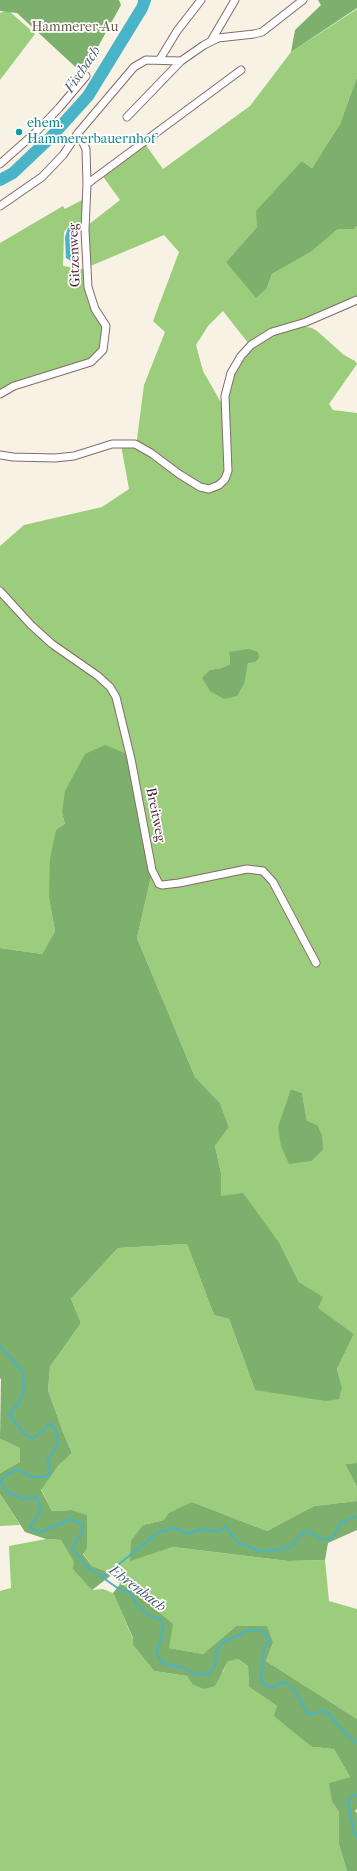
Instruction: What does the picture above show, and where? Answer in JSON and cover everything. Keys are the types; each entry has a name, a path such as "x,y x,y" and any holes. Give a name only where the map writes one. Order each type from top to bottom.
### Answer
{"street":[{"path":"160,59 177,31 201,0"},
{"path":"211,42 235,0"},
{"path":"127,118 181,61 218,38 262,32 302,0"},
{"path":"0,206 42,177 63,155 78,133 134,67 146,60 160,59 181,61"},
{"path":"87,184 241,70"},
{"path":"0,164 36,132 86,76"},
{"name":"Gitzenweg","path":"0,394 14,386 91,362 103,350 106,326 96,308 88,288 85,230 87,184 86,149 78,133"},
{"path":"0,455 13,457 55,458 81,454 112,444 135,444 151,453 179,474 200,487 209,489 219,485 225,479 228,471 225,396 230,373 241,356 251,345 272,332 312,320 357,300"},
{"name":"Breitweg","path":"0,591 36,630 58,648 98,676 110,687 116,697 131,759 152,870 159,884 179,883 247,869 263,871 273,882 316,963"}],"green space":[{"name":"Hammerer-Au","path":"0,0 119,0 121,5 83,74 17,13 0,11"},
{"path":"318,0 357,0 357,8 291,52 295,30 321,5"},
{"path":"357,9 357,77 340,124 312,168 302,161 257,227 226,262 267,288 272,274 311,252 338,229 354,229 357,226 357,299 249,344 223,311 208,326 196,345 203,371 223,406 225,467 223,476 216,483 208,485 200,484 137,442 144,385 165,332 153,321 179,252 164,235 88,267 88,225 120,200 102,175 145,144 163,169 250,106 291,52"},
{"path":"8,10 35,34 0,80 0,13"},
{"path":"357,77 357,226 354,229 338,229 311,252 272,274 267,288 256,298 226,262 257,227 256,211 302,161 312,168 340,124"},
{"path":"84,199 84,228 69,226 64,232 63,266 83,269 89,305 100,318 103,327 102,346 95,358 0,391 0,243 63,206 65,209"},
{"path":"302,326 312,328 357,364 329,404 333,410 357,413 357,1463 345,1464 357,1487 357,1501 314,1506 267,1531 192,1502 164,1520 143,1525 130,1560 173,1547 288,1561 325,1560 329,1601 357,1609 357,1719 266,1661 273,1643 236,1626 203,1654 168,1648 129,1588 120,1584 113,1574 92,1566 83,1553 71,1510 52,1511 41,1489 58,1466 72,1453 48,1390 50,1367 81,1323 71,1299 118,1248 187,1244 214,1315 229,1319 255,1390 342,1387 337,1369 354,1334 317,1308 322,1297 299,1282 280,1244 220,1197 221,1173 215,1146 229,1127 220,1103 195,1077 137,938 151,877 62,813 65,824 49,898 55,931 42,954 0,948 0,546 24,525 102,507 129,489 121,445 141,448 199,488 225,480 229,384 247,351 265,338","holes":["229,652 248,663 246,671 210,670 221,668 230,664","291,1089 302,1093 307,1121"]},
{"path":"249,649 258,652 259,658 255,662 248,663 244,684 237,696 224,699 210,691 202,678 210,670 221,668 230,664 229,652"},
{"path":"105,745 127,754 148,851 151,877 137,938 195,1077 220,1103 229,1127 215,1146 221,1173 221,1196 243,1193 280,1244 299,1282 323,1297 318,1308 354,1334 337,1369 342,1387 339,1399 326,1401 255,1390 229,1319 214,1315 187,1244 118,1248 71,1299 81,1323 50,1367 48,1390 72,1453 58,1466 41,1490 52,1511 71,1510 87,1515 87,1548 83,1554 92,1566 113,1574 92,1590 73,1569 74,1562 61,1540 46,1539 25,1532 0,1494 0,1473 20,1462 20,1448 0,1439 0,948 42,954 55,931 49,898 50,859 56,830 65,824 62,813 65,791 85,754"},
{"path":"291,1089 302,1093 307,1121 317,1125 322,1135 323,1150 311,1161 289,1164 281,1146 278,1127"},
{"path":"0,1439 20,1448 20,1462 0,1473"},
{"path":"357,1463 357,1487 345,1464"},
{"path":"0,1494 20,1525 0,1526"},
{"path":"357,1501 357,1530 328,1543 325,1560 288,1561 173,1547 130,1561 131,1541 143,1525 164,1520 169,1513 192,1502 267,1531 314,1506"},
{"path":"46,1539 61,1540 92,1590 103,1589 113,1593 133,1639 133,1645 154,1671 187,1676 192,1684 223,1672 228,1660 238,1659 248,1666 249,1687 277,1706 312,1747 334,1749 350,1777 330,1783 332,1802 339,1812 339,1845 347,1871 0,1871 0,1591 11,1588 9,1546"},
{"path":"120,1584 129,1588 173,1624 169,1648 203,1654 236,1626 267,1626 273,1643 266,1661 357,1719 357,1809 355,1811 357,1813 357,1871 347,1871 339,1845 339,1812 332,1802 329,1783 350,1777 334,1749 312,1747 274,1716 277,1706 249,1687 248,1666 238,1659 228,1661 215,1686 204,1689 192,1684 187,1676 154,1671 133,1645 133,1638 113,1593"}],"water":[{"path":"72,227 74,229 77,244 75,257 71,261 66,258 65,237 68,228"}],"waterway":[{"name":"Fischach","path":"139,0 142,8"},
{"name":"Fischach","path":"0,180 13,173 51,137 88,96 142,8 145,0"},
{"name":"Ehrenbach","path":"0,1346 23,1372 24,1390 19,1403 9,1414 25,1435 33,1438 43,1431 49,1423 56,1430 58,1444 47,1461 51,1472 44,1477 32,1477 18,1470 6,1474 1,1482 6,1491 23,1499 37,1497 41,1511 30,1526 32,1529 41,1532 70,1519 83,1525 82,1533 72,1548 86,1566 119,1589 131,1594 136,1604 150,1616 160,1619 163,1623 161,1640 156,1652 162,1663 184,1668 192,1673 208,1675 215,1666 216,1653 222,1643 247,1631 261,1630 270,1640 264,1649 261,1679 266,1686 273,1687 283,1682 293,1688 308,1714 326,1711 348,1736 357,1743"},
{"path":"104,1576 159,1532 175,1528 188,1534 201,1529 218,1532 225,1526 237,1542 262,1552 292,1547 301,1534 309,1531 322,1540 333,1537 341,1523 357,1516"},
{"name":"Ehrenbach","path":"357,1794 348,1800 353,1829 357,1837"}],"place":[{"name":"ehem. Hammererbauernhof","path":"19,132"}]}
